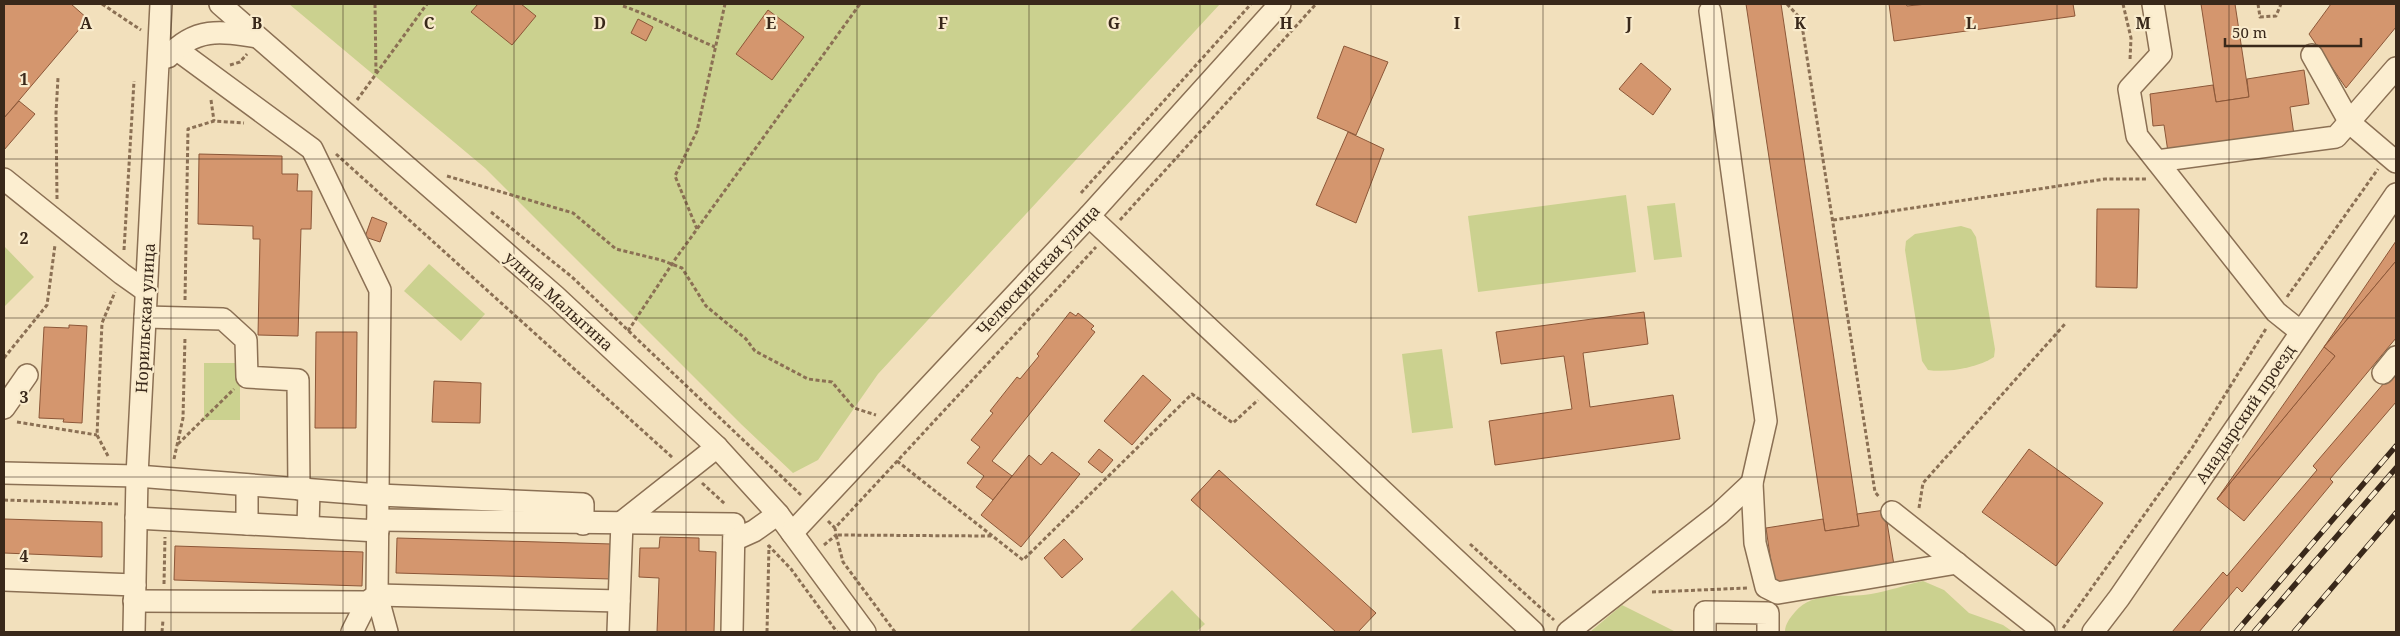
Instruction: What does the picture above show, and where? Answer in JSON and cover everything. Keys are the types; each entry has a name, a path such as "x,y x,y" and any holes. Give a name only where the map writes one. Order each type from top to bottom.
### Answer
{"street":[{"name":"Норильская улица","path":"134,632 137,476 161,4"},
{"name":"улица Малыгина","path":"220,4 555,296 717,447 778,514 865,632"},
{"name":"Челюскинская улица","path":"792,533 1089,216 1280,4"},
{"path":"2154,4 2161,54 2129,89 2136,136 2276,312 2301,332"},
{"path":"1710,11 1766,422 1752,484 1755,543 1766,587 1778,592 1957,563"},
{"path":"157,75 176,49 200,34 223,31 257,37"},
{"path":"176,49 312,149 380,290 378,526 372,599 352,632"},
{"path":"2312,55 2350,123 2392,159"},
{"path":"2156,161 2336,136 2350,123 2396,68"},
{"path":"4,179 122,274 146,291"},
{"name":"Анадырский проезд","path":"2092,632 2119,598 2396,194"},
{"path":"1089,216 1533,632"},
{"path":"145,317 223,318 246,340 247,378 298,380 308,527"},
{"path":"8,415 27,375"},
{"path":"618,632 622,522 717,447"},
{"path":"4,473 137,476 379,495 583,504 583,524"},
{"path":"1568,632 1719,514 1752,484"},
{"path":"247,485 247,524"},
{"path":"1892,512 2044,632"},
{"path":"734,540 761,538 778,514"},
{"path":"136,518 308,527 622,522 734,524 732,632"},
{"path":"4,580 134,593 372,599 619,601"},
{"path":"372,599 387,632"},
{"path":"1705,632 1705,612 1768,613 1768,632"}],"path":[{"path":"375,4 376,74"},
{"path":"356,101 426,4"},
{"path":"697,229 675,176 697,131 725,4"},
{"path":"628,331 672,264 860,4"},
{"path":"895,632 843,562 835,528 1108,234 1316,4"},
{"path":"1787,4 1801,19 1875,492 1892,512"},
{"path":"2123,4 2131,38 2129,89"},
{"path":"2258,4 2260,17 2276,16 2282,4"},
{"path":"623,6 653,17 668,27 716,47"},
{"path":"333,150 732,510"},
{"path":"2060,632 2192,448 2276,312 2392,159"},
{"path":"447,176 573,213 616,249 682,268 706,306 746,339 754,351 808,379 832,382 854,408 878,416"},
{"path":"1832,220 2106,179 2171,179"},
{"path":"1916,531 1922,483 2065,324"},
{"path":"178,444 247,378"},
{"path":"897,461 1023,560 1192,394 1233,423 1271,388"},
{"path":"8,415 97,435"},
{"path":"4,500 118,504"},
{"path":"791,569 836,535 991,536"},
{"path":"761,538 791,569 837,632"},
{"path":"761,538 767,632"},
{"path":"1648,592 1766,587"}],"green space":[{"path":"289,4 1220,4 878,374 818,460 793,473 741,424 485,168"},
{"path":"1626,195 1636,272 1478,292 1468,216"},
{"path":"1675,203 1682,257 1654,260 1647,206"},
{"path":"1961,226 1971,229 1976,237 1995,349 1994,357 1962,369 1928,370 1922,361 1905,250 1906,241 1915,234"},
{"path":"4,246 34,277 4,307"},
{"path":"429,264 485,314 461,341 404,291"},
{"path":"1442,349 1453,428 1412,433 1402,354"},
{"path":"204,363 240,363 240,420 204,420"},
{"path":"1923,581 1944,590 1969,613 2003,625 2013,632 1785,632 1787,624 1795,612 1812,600 1830,596 1871,594"},
{"path":"1172,590 1205,624 1196,632 1129,632"},
{"path":"1622,605 1676,632 1590,632"}],"building":[{"path":"4,4 71,4 88,19 4,118"},
{"path":"478,4 521,4 536,16 512,45 471,12"},
{"path":"1746,4 1781,4 1859,526 1825,531"},
{"path":"1889,4 1906,4 1907,6 1927,4 2073,4 2075,16 1894,41"},
{"path":"2201,4 2235,4 2249,97 2216,102"},
{"path":"2331,4 2396,4 2396,27 2346,88 2309,34"},
{"path":"768,10 804,37 772,80 736,54"},
{"path":"638,19 653,27 646,41 631,33"},
{"path":"1344,46 1388,62 1356,135 1317,118"},
{"path":"1641,63 1671,89 1653,115 1619,89"},
{"path":"2304,70 2309,104 2290,107 2294,135 2168,152 2164,125 2153,126 2150,94 2213,85 2216,102 2249,97 2247,79"},
{"path":"19,101 35,114 4,150 4,118"},
{"path":"1348,132 1384,149 1356,223 1316,205"},
{"path":"199,154 282,156 282,174 298,174 297,191 312,191 311,229 301,229 298,336 258,335 260,239 253,239 253,226 198,224"},
{"path":"2097,209 2139,209 2137,288 2096,287"},
{"path":"372,217 387,223 380,242 365,237"},
{"path":"2396,241 2396,261 2324,347"},
{"path":"2396,261 2396,338 2244,521 2217,499 2335,356 2324,347"},
{"path":"1070,312 1076,316 1078,313 1094,326 1091,329 1095,332 992,461 1012,476 993,500 976,487 984,476 967,463 980,447 971,440 993,413 990,411 1017,377 1020,379 1039,356 1037,354"},
{"path":"1644,312 1648,344 1583,353 1590,407 1673,395 1680,439 1495,465 1489,421 1572,409 1564,356 1501,364 1496,332"},
{"path":"69,325 87,326 82,423 63,422 64,419 39,418 44,327 69,328"},
{"path":"316,332 357,332 356,428 315,428"},
{"path":"2324,347 2335,356 2217,499"},
{"path":"2396,369 2396,402 2330,479 2333,482 2242,592 2237,587 2199,632 2172,632 2223,572 2227,576 2317,470 2313,466"},
{"path":"1143,375 1171,400 1132,445 1104,421"},
{"path":"434,381 481,383 480,423 432,422"},
{"path":"1099,449 1113,460 1102,473 1088,462"},
{"path":"2029,449 2103,503 2056,566 1982,512"},
{"path":"1052,452 1080,474 1021,547 981,515 1029,455 1041,465"},
{"path":"1219,470 1376,613 1358,632 1336,632 1191,500"},
{"path":"1885,510 1894,565 1774,583 1766,528 1823,519 1825,531 1859,526 1857,514"},
{"path":"4,519 102,522 102,557 4,553"},
{"path":"660,537 699,538 699,551 716,552 714,632 657,632 659,578 639,577 640,548 659,548"},
{"path":"397,538 612,544 611,579 396,573"},
{"path":"1064,539 1083,559 1062,578 1044,558"},
{"path":"175,546 363,552 362,586 174,580"}],"railway":[{"path":"2236,632 2396,446"},
{"path":"2254,632 2396,468"},
{"path":"2294,632 2396,513"}]}
